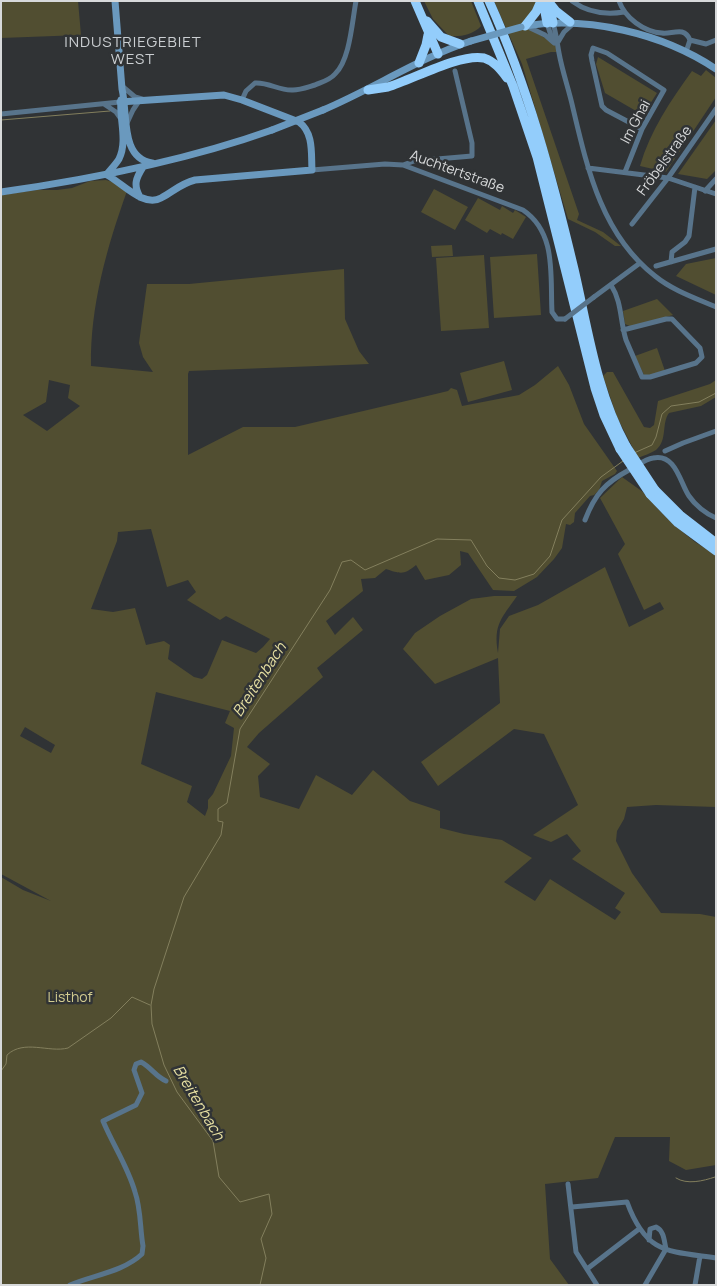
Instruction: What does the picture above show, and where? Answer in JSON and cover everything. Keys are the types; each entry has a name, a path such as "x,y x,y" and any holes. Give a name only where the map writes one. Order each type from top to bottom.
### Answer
{"highway":[{"path":"415,1 438,54"},
{"path":"478,1 513,86 540,170 593,382 604,415 623,448 653,492 678,523 716,551"},
{"path":"489,1 509,46 542,143 599,380 623,448"},
{"path":"545,2 573,22"},
{"path":"545,2 550,23"},
{"path":"523,26 545,2"},
{"path":"421,14 441,36 460,44"},
{"path":"419,63 426,45 428,32"},
{"path":"368,90 387,87 456,62 477,57 489,60 494,64 513,86"},
{"path":"653,492 716,543"}],"main road":[{"path":"107,175 122,152 124,121 115,1"},
{"path":"1,192 107,175 225,146 323,110 368,90 460,44 523,26 573,22 595,24 626,31 686,52 716,68"},
{"path":"123,102 218,95 242,100 299,122 306,128 309,137 312,170"},
{"path":"124,121 129,143 134,154 144,162 155,164"},
{"path":"141,197 137,192 135,183 137,175 143,167"},
{"name":"Auchtertstraße","path":"141,197 146,201 157,200 180,185 195,180 312,170"},
{"path":"107,175 141,197"}],"street":[{"path":"242,100 246,90 256,83 265,83 282,89 293,90 323,82 336,73 345,58 356,1"},
{"path":"572,1 584,9 596,12 624,12"},
{"path":"619,1 624,12 650,30 661,33 682,32 687,34 690,40 686,52"},
{"path":"556,43 573,22"},
{"path":"550,23 588,168 596,194 607,217 640,263 664,282 716,307"},
{"path":"523,26 544,35 556,43"},
{"path":"690,40 706,44 716,40"},
{"name":"Im Ghai","path":"626,172 642,129 664,93 664,88 607,53 595,48 592,49 592,61 602,106 642,129"},
{"path":"403,165 414,161 472,156 472,144 455,71"},
{"path":"103,104 116,112 124,121 142,101 122,87"},
{"path":"1,114 123,102"},
{"name":"Fröbelstraße","path":"632,224 668,178 716,110"},
{"name":"Auchtertstraße","path":"312,170 385,164 403,165 518,208 536,221 543,232 549,248 552,312 557,320 565,319 611,285"},
{"path":"588,168 668,178 716,194"},
{"path":"705,191 716,179"},
{"path":"671,262 672,252 688,240 690,236 695,188"},
{"path":"656,266 716,249"},
{"path":"623,330 672,319 700,348 702,357 696,363 645,378 639,372 623,330 619,299 611,285 640,263"},
{"path":"665,452 683,442 716,431"},
{"path":"585,520 592,501 607,485 621,474 654,458 662,458 672,463 691,499 716,518"},
{"path":"70,1285 117,1269 142,1254 143,1246 136,1194 126,1165 112,1142 103,1121 136,1105 142,1092 134,1070 136,1064 141,1062 149,1067 158,1078 166,1081"},
{"path":"568,1184 576,1252 597,1285"},
{"path":"572,1207 628,1202 639,1229 649,1240 666,1249 683,1254 716,1258"},
{"path":"645,1285 666,1249 663,1233 656,1227 650,1229 649,1240"},
{"path":"587,1269 639,1229"},
{"path":"695,1285 700,1256"}],"green space":[{"path":"1,1 78,1 81,35 1,38"},
{"path":"424,1 471,1 481,26 474,32 466,35 449,36 433,19"},
{"path":"494,1 541,1 525,26 554,43 559,52 551,52 526,59 579,214 577,220 603,232 621,246 615,246 595,232 568,219 522,64"},
{"path":"598,57 657,93 643,115 605,93 596,64"},
{"path":"706,70 716,78 716,97 666,172 640,166 649,140 676,93 692,71 701,76"},
{"path":"716,120 716,170 707,179 678,174"},
{"name":"Listhof","path":"106,180 116,183 127,191 101,277 93,321 91,366 153,372 143,357 139,343 147,284 189,284 344,269 345,319 359,351 369,364 189,371 188,455 243,427 295,427 448,391 451,388 457,390 462,406 519,395 535,385 558,366 569,385 584,424 617,471 602,481 599,490 590,496 575,513 574,522 570,525 566,524 562,548 554,559 537,577 514,591 493,590 468,553 460,551 461,565 449,575 425,580 416,565 405,572 399,573 386,569 375,578 361,579 363,591 326,621 335,635 353,617 363,630 317,668 323,677 259,733 247,747 270,764 258,776 260,797 299,809 316,775 352,795 373,770 410,801 440,811 440,828 502,840 532,858 504,882 535,901 550,879 615,920 621,912 615,908 625,893 572,859 581,851 567,834 551,842 533,835 578,805 544,734 514,729 438,786 421,762 500,703 498,658 435,684 403,649 415,633 440,616 471,599 517,596 503,616 498,628 498,653 500,629 509,616 538,605 605,567 629,627 664,609 660,602 644,610 618,554 625,544 600,498 622,477 643,492 675,526 695,542 716,555 716,807 656,805 627,807 624,819 617,831 616,841 632,873 661,913 700,914 716,917 716,1165 686,1170 669,1161 670,1137 615,1137 598,1178 545,1184 550,1259 569,1285 1,1285 1,877 23,890 51,901 1,874 1,195 72,188 90,181","holes":["49,380 70,385 68,398 80,406 47,431 23,415 46,402","151,529 167,587 188,580 196,592 187,600 220,620 226,616 270,639 256,653 222,640 207,675 202,679 194,677 168,659 170,645 164,641 146,645 135,608 113,612 91,609 117,541 118,532","156,692 230,711 225,723 234,728 231,756 213,794 208,800 205,816 187,802 192,786 141,764","25,727 55,745 51,753 20,736"]},
{"path":"434,189 468,207 455,230 421,212"},
{"path":"478,198 500,210 502,206 513,213 515,210 526,217 513,239 490,229 487,233 465,220"},
{"path":"452,245 453,256 432,257 431,246"},
{"path":"537,254 541,315 494,318 490,257"},
{"path":"484,255 489,328 441,331 436,258"},
{"path":"716,258 716,295 676,276 686,264"},
{"path":"657,299 673,315 632,327 625,324 623,311"},
{"path":"657,348 665,371 648,376 644,375 635,356"},
{"path":"504,361 512,390 468,402 460,373"},
{"path":"607,372 613,372 644,427 650,428 654,425 658,401 710,384 716,380 716,397 701,406 669,413 660,446 656,450 638,458 617,417 603,376"}],"waterway":[{"path":"1,120 110,111"},
{"name":"Breitenbach","path":"634,453 652,445 662,414 671,406 699,402 716,393"},
{"name":"Breitenbach","path":"260,1285 266,1258 261,1239 272,1214 269,1194 240,1202 219,1177 213,1141 177,1092 164,1065 152,1024 151,1005 154,989 184,897 221,835 223,822 218,821 218,809 227,803 240,729 330,590 342,562 351,560 365,570 437,539 471,540 487,566 499,578 515,580 534,574 550,556 562,520 601,477 623,461"},
{"path":"1,1071 6,1064 7,1055 14,1050 29,1047 68,1048 111,1018 132,997 150,1005"},
{"path":"676,1178 690,1182 715,1177"}],"district":[{"name":"INDUSTRIEGEBIET WEST","path":"133,52"}]}
